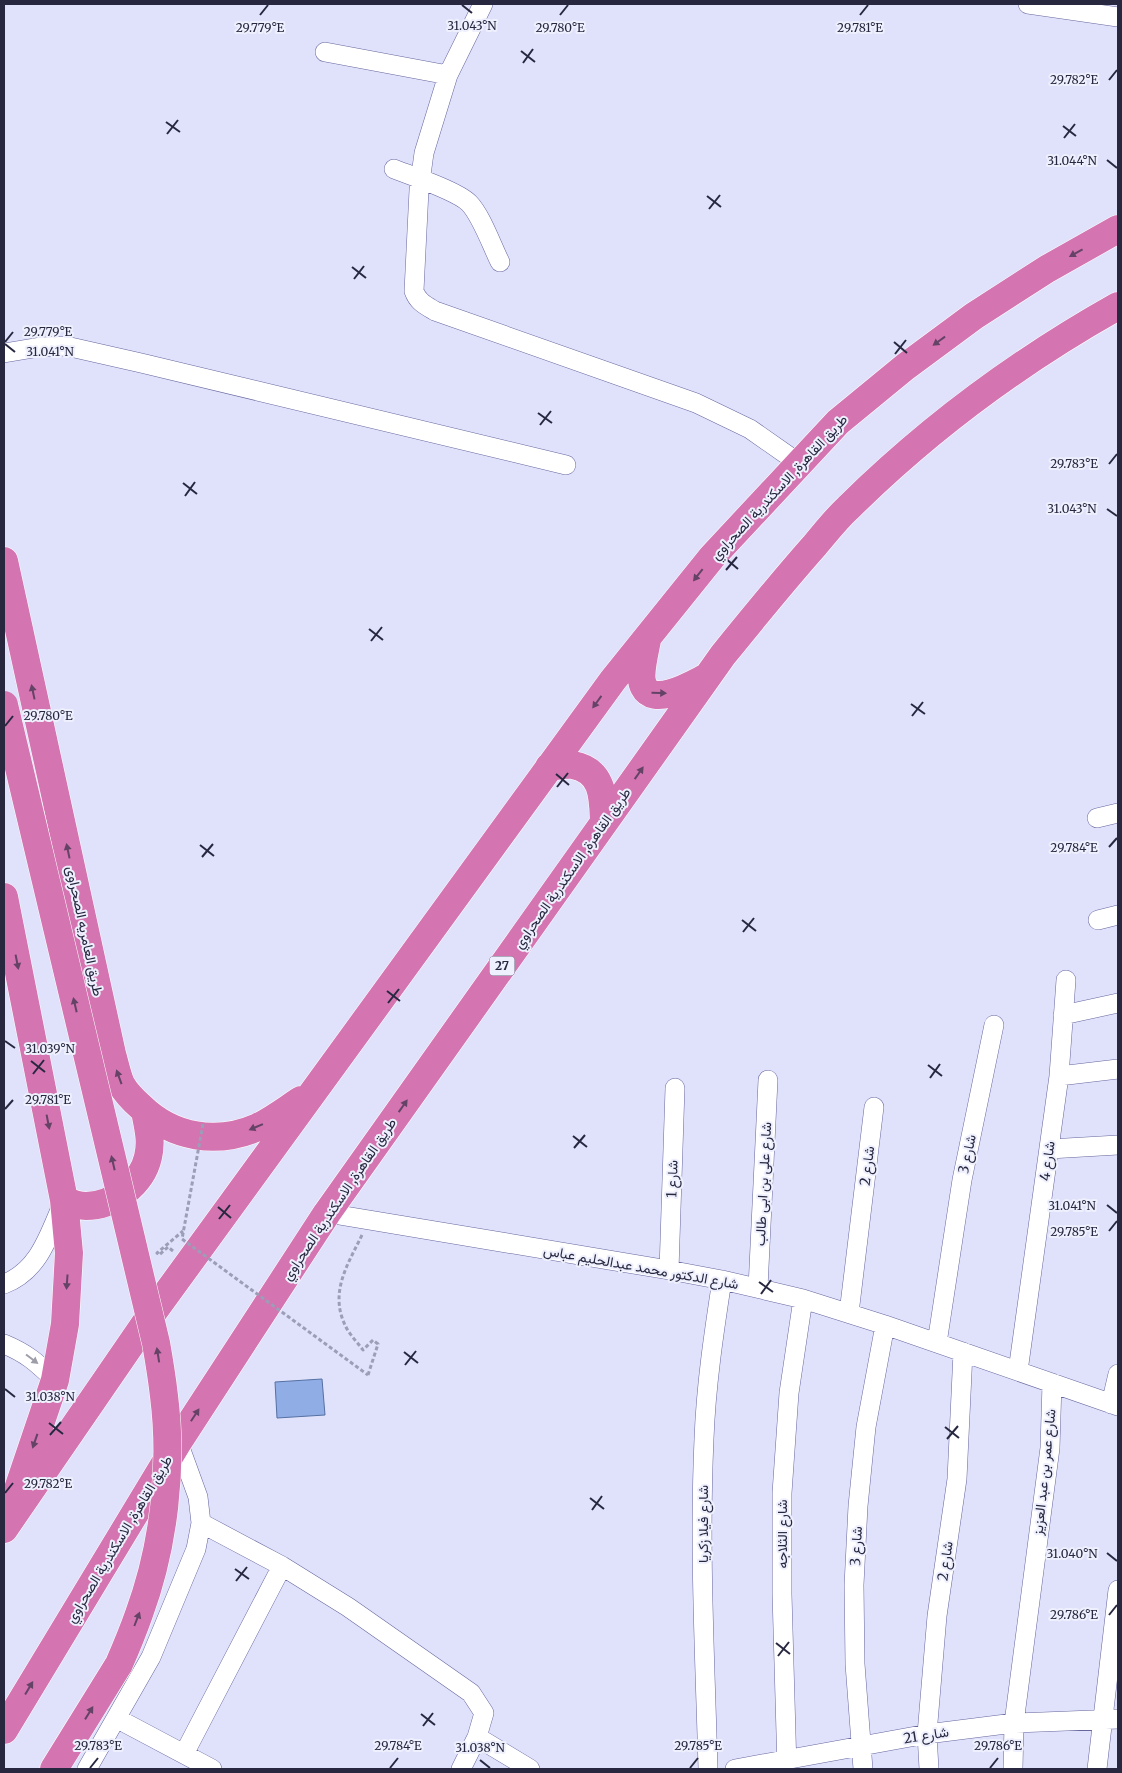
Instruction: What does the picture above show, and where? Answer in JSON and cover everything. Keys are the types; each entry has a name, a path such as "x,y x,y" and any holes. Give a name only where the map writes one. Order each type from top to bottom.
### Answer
{"highway":[{"name":"طريق القاهرة, الاسكندرية الصحراوي","path":"5,1528 152,1315 549,767 613,680 712,557 838,422 912,361 974,316 1047,269 1118,229"},
{"name":"طريق القاهرة, الاسكندرية الصحراوي","path":"4,1730 178,1442 327,1213 705,678 784,580 847,508 919,443 996,383 1077,330 1118,306"},
{"name":"طريق العامريه الصحراوى","path":"4,562 112,1054 120,1083 129,1096 159,1123 178,1132 197,1136 228,1135 244,1132 260,1126 312,1093"},
{"name":"27","path":"646,640 642,672 643,687 649,693 659,695 675,693 705,678"},
{"path":"4,705 156,1343 164,1397 167,1452 164,1506 155,1560 142,1604 119,1664 54,1769"},
{"path":"549,767 572,765 585,769 596,779 602,792 604,822"},
{"path":"4,897 64,1200 69,1253 65,1324 56,1380 5,1528"},
{"path":"64,1200 76,1205 103,1204 114,1199 130,1187 141,1173 148,1158 150,1140 145,1111"}],"street":[{"path":"483,4 448,75 424,152 420,180 414,291 416,298 422,304 444,314 696,403 750,429 800,464"},
{"path":"1028,4 1118,17"},
{"path":"325,52 448,75"},
{"path":"394,169 456,195 468,203 476,214 500,262"},
{"path":"4,353 40,346 66,346 566,465"},
{"path":"1097,818 1118,812"},
{"path":"1098,920 1118,915"},
{"name":"شارع 4","path":"1018,1371 1059,1076 1066,980"},
{"path":"1063,1015 1118,1003"},
{"name":"شارع 3","path":"937,1343 962,1180 994,1024"},
{"path":"1059,1076 1118,1069"},
{"name":"شارع على بن ابى طالب","path":"758,1288 768,1080"},
{"name":"شارع 1","path":"669,1270 675,1088"},
{"name":"شارع 2","path":"849,1314 874,1107"},
{"path":"1049,1149 1118,1145"},
{"path":"4,1284 29,1268 44,1249 64,1200"},
{"name":"شارع الدكتور محمد عبدالحليم عباس","path":"327,1213 669,1270 758,1288 803,1299 885,1325 1115,1405"},
{"name":"شارع فيلا زكريا","path":"708,1769 701,1516 705,1427 711,1356 722,1280"},
{"name":"شارع الثلاجه","path":"787,1764 782,1594 782,1494 789,1393 803,1299"},
{"name":"شارع 3","path":"862,1769 855,1664 854,1604 858,1506 866,1427 885,1325"},
{"path":"4,1344 36,1361 56,1380"},
{"name":"شارع 2","path":"929,1769 927,1734 937,1616 956,1479 963,1352"},
{"path":"1115,1405 1118,1374"},
{"name":"شارع عمر بن عبد العزيز","path":"1013,1769 1014,1723 1050,1448 1052,1383"},
{"path":"87,1769 151,1657 196,1549 201,1523 198,1497 178,1442"},
{"path":"201,1523 282,1566 348,1607 471,1693 484,1713 477,1737 461,1769"},
{"path":"184,1754 282,1566"},
{"path":"1097,1769 1111,1720 1118,1590"},
{"path":"116,1718 212,1769"},
{"name":"شارع 21","path":"735,1769 787,1764 861,1746 927,1734 1014,1723 1111,1720"},
{"path":"477,1737 530,1769"}],"path":[{"path":"203,1124 182,1239 368,1375 378,1344 373,1340 363,1350 347,1330 340,1312 338,1293 343,1274 368,1220"},
{"path":"168,1247 159,1255 157,1253 183,1231"}],"building":[{"path":"322,1379 325,1415 277,1418 275,1382"}]}
